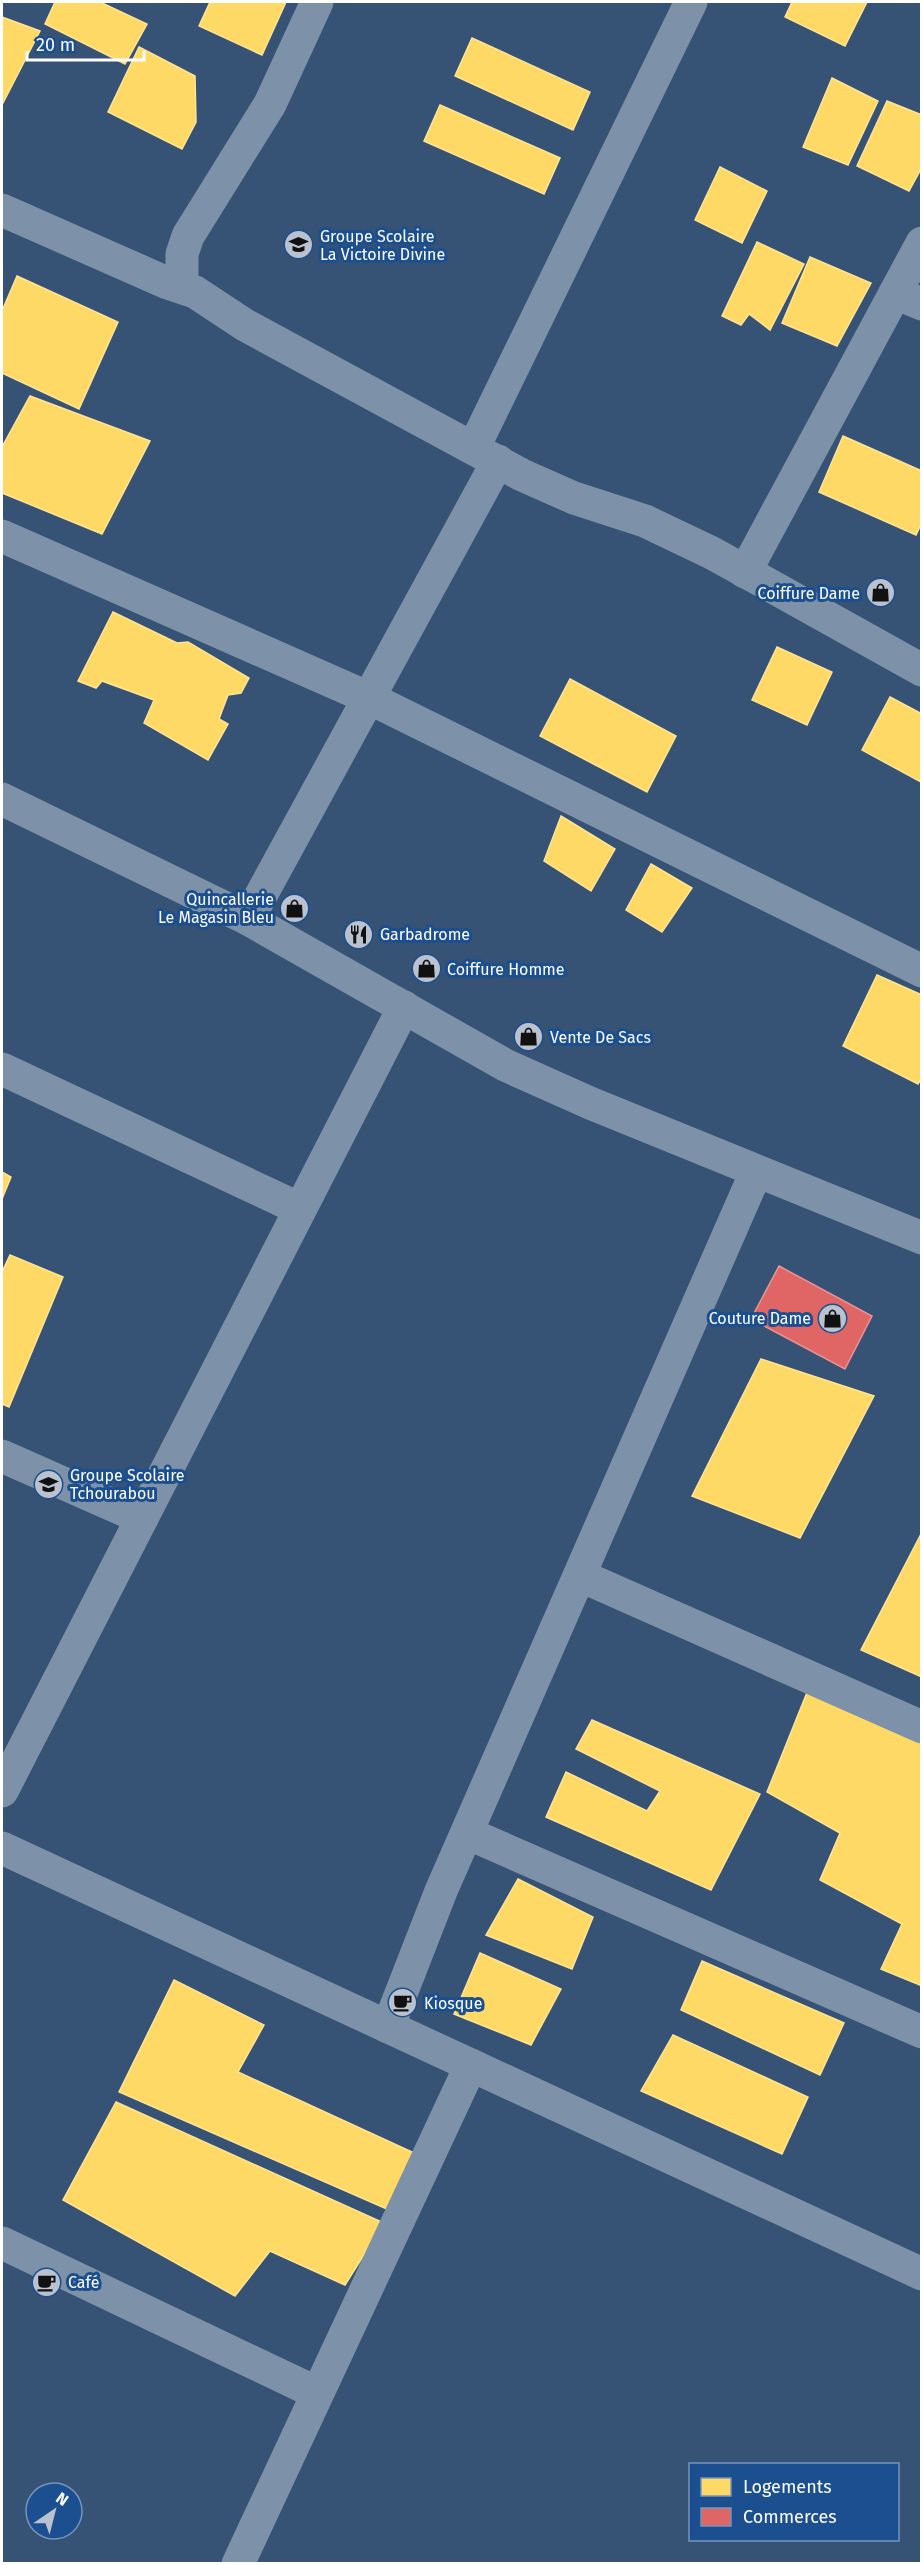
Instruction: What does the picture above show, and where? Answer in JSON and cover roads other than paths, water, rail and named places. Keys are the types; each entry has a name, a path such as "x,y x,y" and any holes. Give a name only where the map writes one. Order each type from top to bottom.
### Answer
{"street":[{"path":"182,286 182,254 188,236 270,104 317,2"},
{"path":"248,919 369,698 486,454 691,2"},
{"path":"2,210 165,282 182,286 245,325 486,454 573,498 645,521 745,572 921,670"},
{"path":"745,572 864,347 908,299 921,243"},
{"path":"2,536 369,698 921,971"},
{"path":"2,799 248,919 505,1065 590,1104 921,1238"},
{"path":"2,1791 404,1007"},
{"path":"2,1069 300,1209"},
{"path":"388,2026 466,1833 581,1576 756,1172"},
{"path":"2,1456 142,1518"},
{"path":"581,1576 921,1727"},
{"path":"466,1833 921,2032"},
{"path":"2,1848 921,2274"},
{"path":"238,2564 471,2065"},
{"path":"2,2243 317,2393"}],"place":[{"name":"Groupe Scolaire La Victoire Divine","path":"299,245"},
{"name":"Coiffure Dame","path":"881,593"},
{"name":"Quincallerie Le Magasin Bleu","path":"295,908"},
{"name":"Garbadrome","path":"359,934"},
{"name":"Coiffure Homme","path":"426,969"},
{"name":"Vente De Sacs","path":"529,1037"},
{"name":"Couture Dame","path":"832,1318"},
{"name":"Groupe Scolaire Tchourabou","path":"49,1484"},
{"name":"Kiosque","path":"403,2003"},
{"name":"Café","path":"47,2282"}]}
